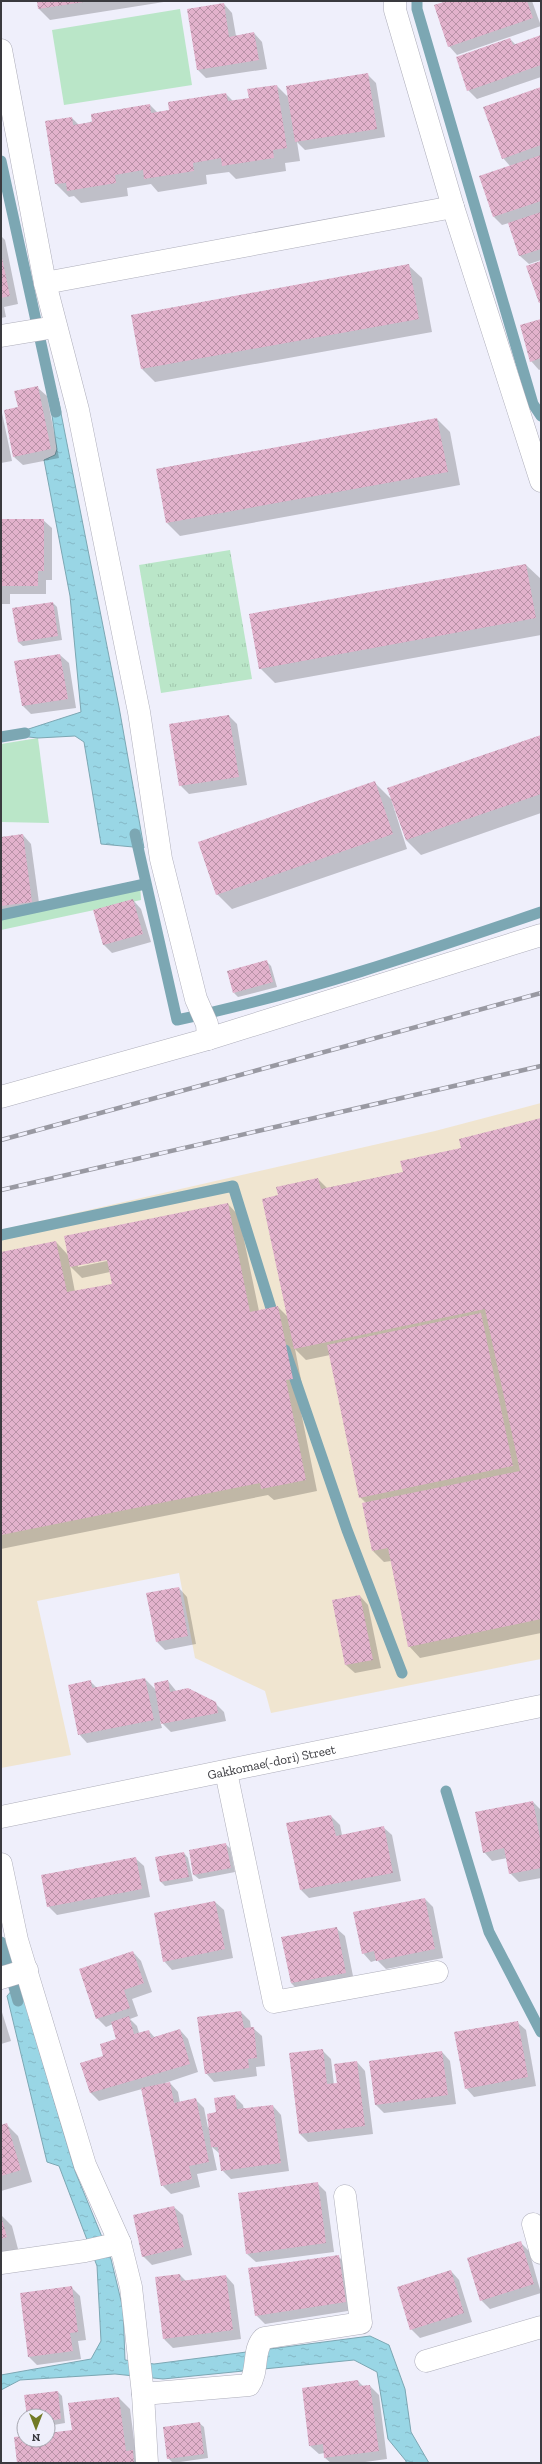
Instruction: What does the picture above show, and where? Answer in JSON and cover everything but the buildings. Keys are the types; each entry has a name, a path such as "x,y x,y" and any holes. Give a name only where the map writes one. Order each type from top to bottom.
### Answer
{"street":[{"path":"395,1 395,10 453,207 541,481"},
{"path":"1,50 45,283 55,327 78,410 139,712 161,859 196,999 207,1031"},
{"path":"45,283 453,207"},
{"path":"1,336 55,327"},
{"path":"1,1097 207,1031 541,935"},
{"name":"Gakkomae(-dori) Street","path":"1,1817 226,1772 541,1706"},
{"path":"226,1772 274,2002 437,1972"},
{"path":"1,1864 16,1940 27,1970 85,2165 120,2243 131,2286 137,2355 142,2387 147,2463"},
{"path":"1,1978 27,1970"},
{"path":"142,2387 249,2385 255,2377 259,2342 264,2338 361,2323 345,2196"},
{"path":"533,2224 541,2253"},
{"path":"1,2263 84,2251 120,2243"},
{"path":"426,2361 541,2327"}],"shaded area":[{"path":"541,1103 541,1659 271,1713 265,1691 195,1658 179,1573 37,1601 71,1755 1,1768 1,1230 435,1131"}],"green space":[{"path":"180,9 192,85 64,105 52,30"},
{"path":"230,550 252,679 161,693 139,565"},
{"path":"38,738 49,823 1,822 1,744"},
{"path":"140,881 141,900 1,930 1,912"}],"water":[{"path":"54,398 58,398 119,707 144,848 101,844 84,742 75,736 38,738 10,735 81,712 70,596 44,460 55,455 57,449 50,402"},
{"path":"20,1986 75,2171 111,2259 123,2309 125,2360 154,2364 370,2336 389,2345 405,2389 411,2432 429,2463 406,2463 388,2439 377,2372 354,2360 163,2379 115,2374 20,2380 1,2390 1,2375 91,2359 101,2341 97,2266 59,2166 47,2162 7,1996 14,1988"}],"waterway":[{"path":"417,1 417,9 533,404 541,416"},
{"path":"1,161 56,412"},
{"path":"1,737 25,733"},
{"path":"135,834 177,1020 269,998 360,972 541,912"},
{"path":"1,915 145,884"},
{"path":"1,1235 233,1186 275,1321"},
{"path":"285,1350 347,1530 402,1673"},
{"path":"446,1791 489,1932 541,2032"},
{"path":"1,1942 18,2001"}],"railway":[{"path":"1,1140 541,993"},
{"path":"1,1190 541,1066"}]}
